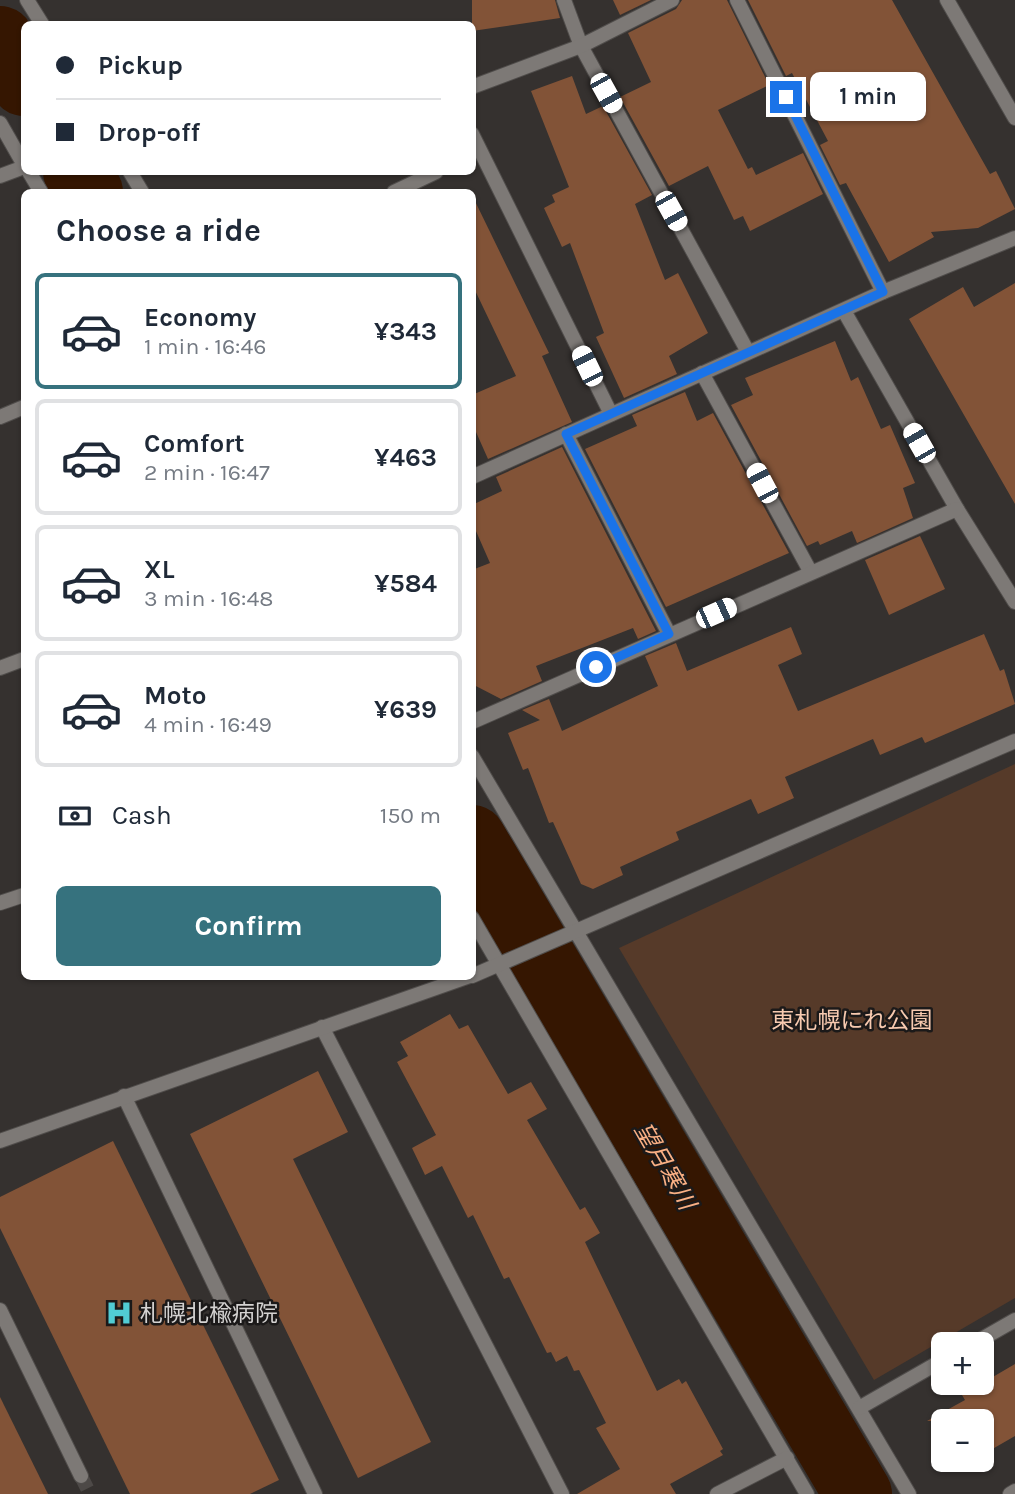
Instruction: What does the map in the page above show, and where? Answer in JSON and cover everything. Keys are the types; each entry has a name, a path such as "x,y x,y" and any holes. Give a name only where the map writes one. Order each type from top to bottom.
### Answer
{"street":[{"path":"27,0 40,21"},
{"path":"564,0 581,46 748,352"},
{"path":"476,85 581,46 672,0"},
{"path":"737,0 883,292"},
{"path":"947,0 1015,118"},
{"path":"0,123 21,161"},
{"path":"476,151 611,414"},
{"path":"0,176 21,167"},
{"path":"400,189 430,175"},
{"path":"476,475 748,352 844,312 883,292 1015,238"},
{"path":"844,312 957,509 1015,602"},
{"path":"702,373 810,571"},
{"path":"0,417 21,408"},
{"path":"566,434 669,634"},
{"path":"476,720 810,571 957,509"},
{"path":"0,668 21,661"},
{"path":"476,974 1015,741"},
{"path":"476,763 909,1494"},
{"path":"0,903 21,896"},
{"path":"476,925 807,1494"},
{"path":"0,1142 124,1096 459,980"},
{"path":"322,1027 562,1494"},
{"path":"124,1096 315,1494"},
{"path":"0,1310 81,1476"},
{"path":"994,1332 1015,1320"},
{"path":"859,1408 931,1367"},
{"path":"717,1494 787,1458"},
{"path":"1010,1494 1015,1491"}],"green space":[{"name":"東札幌にれ公園","path":"1015,764 1015,1298 957,1332 931,1332 931,1347 874,1380 619,948"}],"building":[{"path":"472,0 555,0 560,18 476,30 476,21 472,21"},
{"path":"613,0 651,0 620,15"},
{"path":"682,0 727,0 769,85 718,110 748,169 752,167 756,175 803,153 823,194 750,231 743,216 734,220 708,166 669,186 620,97 651,82 628,33 676,9"},
{"path":"748,0 892,0 990,174 996,171 1015,209 978,228 931,232 934,237 889,262 846,183 840,185 820,145 828,141 792,73 786,76"},
{"path":"572,76 586,114 603,106 652,195 635,204 665,280 678,273 708,333 669,356 677,374 624,398 596,337 604,333 570,243 562,247 544,208 555,202 552,195 569,187 531,91"},
{"path":"476,203 549,353 542,356 572,422 488,459 476,432 476,393 516,376 476,292"},
{"path":"1015,283 1015,504 909,319 963,287 974,307"},
{"path":"835,341 851,381 858,377 881,429 890,425 915,483 903,488 913,518 857,543 852,531 820,545 818,541 807,546 731,405 753,395 745,378"},
{"path":"685,392 697,421 713,413 789,553 666,607 585,449 637,426 632,415"},
{"path":"562,447 656,631 638,639 633,628 536,666 542,681 501,699 476,686 476,568 490,563 476,531 476,503 502,491 496,477"},
{"path":"920,536 945,589 889,615 865,560"},
{"path":"791,627 802,654 778,665 798,711 984,634 1000,671 1004,669 1015,704 925,743 922,737 880,755 873,739 785,777 794,798 758,814 751,799 676,832 679,840 620,867 623,875 593,889 581,884 553,822 549,823 528,768 523,770 508,733 540,720 522,710 549,699 562,731 658,686 645,656 676,643 687,671"},
{"path":"450,1014 459,1029 468,1025 508,1094 531,1082 547,1109 527,1120 580,1210 585,1207 600,1233 585,1242 657,1391 679,1379 682,1384 686,1381 723,1449 720,1451 723,1455 670,1484 676,1494 577,1494 620,1469 596,1428 606,1423 579,1370 574,1371 567,1356 556,1362 551,1352 547,1353 509,1277 504,1279 473,1215 468,1218 442,1166 425,1175 412,1148 436,1135 397,1062 408,1056 400,1042"},
{"path":"318,1071 348,1132 293,1159 431,1442 358,1478 190,1134"},
{"name":"札幌北楡病院","path":"113,1141 279,1480 250,1494 130,1494 0,1228 0,1197"},
{"path":"1015,1364 1015,1436 994,1448 994,1409 949,1409 965,1400 962,1395 994,1395 994,1376"},
{"path":"0,1397 48,1494 0,1494"}],"waterway":[{"name":"望月寒川","path":"0,40 21,77"},
{"name":"望月寒川","path":"79,175 87,189"},
{"name":"望月寒川","path":"476,846 858,1494"}],"tunnel":[{"path":"81,1476 90,1494"}],"place":[{"name":"札幌北楡病院","path":"119,1313"}],"route":[{"path":"596,667 669,634 566,434 844,312 883,292 786,97"}]}
